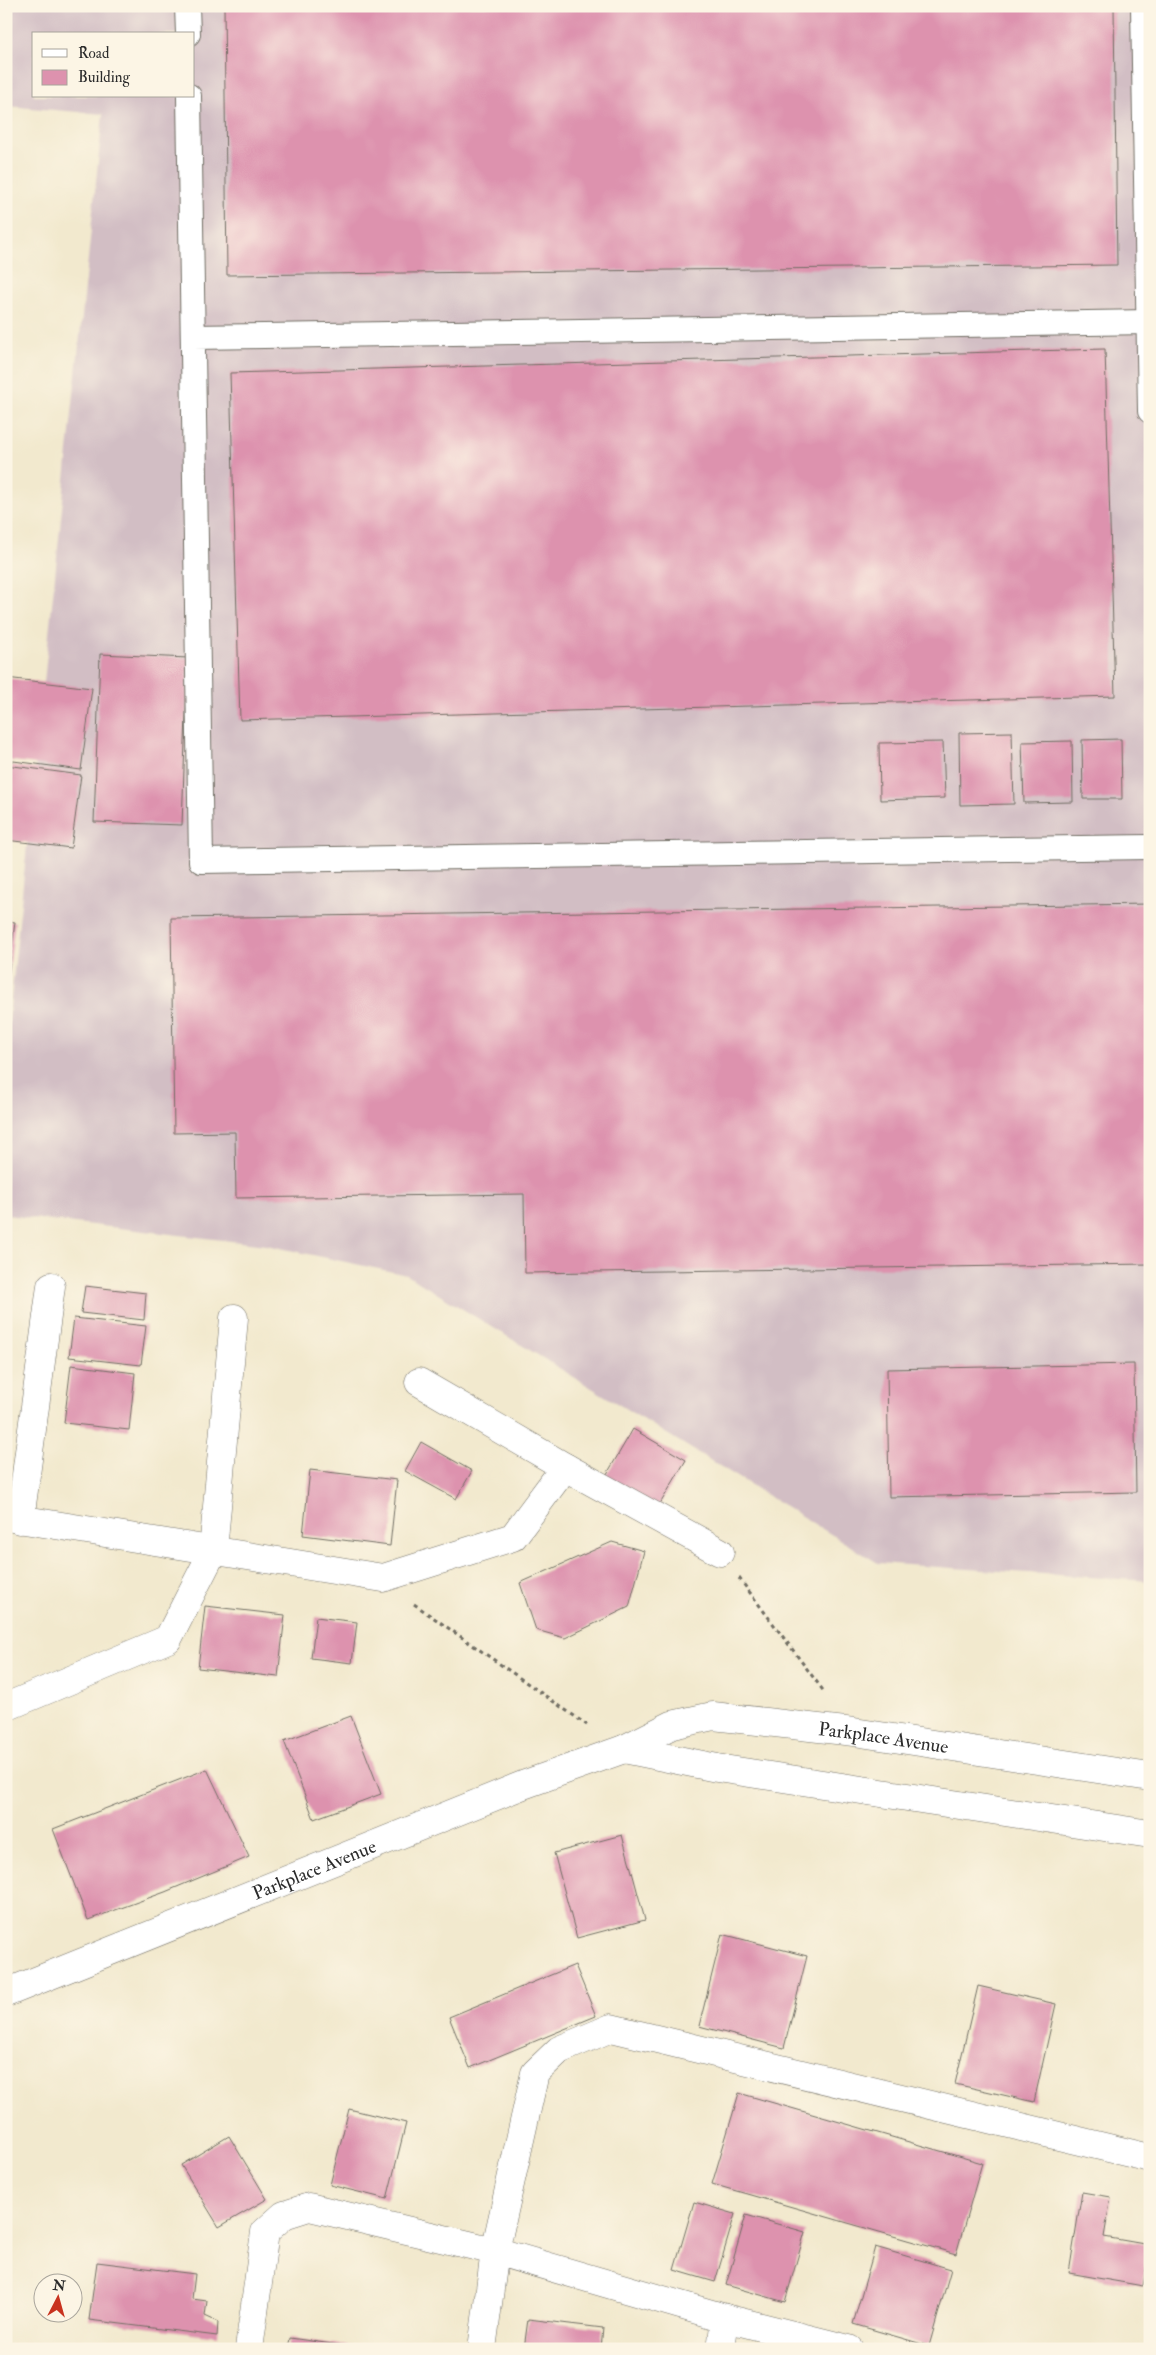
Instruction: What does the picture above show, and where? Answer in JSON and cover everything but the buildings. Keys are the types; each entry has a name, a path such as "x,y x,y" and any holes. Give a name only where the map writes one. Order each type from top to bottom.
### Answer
{"street":[{"path":"51,1286 13,1518 383,1578 513,1537 565,1467"},
{"path":"6,1707 168,1639 213,1551 234,1318"},
{"path":"419,1382 565,1467 720,1552"},
{"name":"Parkplace Avenue","path":"6,1993 514,1789 624,1749 672,1724 713,1716 854,1732 1150,1777"},
{"path":"624,1749 717,1768 1150,1834"},
{"path":"482,2349 495,2251 535,2074 559,2050 611,2028 1150,2158"},
{"path":"249,2349 265,2232 284,2215 309,2207 495,2251 725,2318 849,2349"},
{"path":"721,2349 725,2318"}],"lane":[{"path":"187,6 188,32"},
{"path":"1143,6 1150,410"},
{"path":"189,98 202,862 1150,847"},
{"path":"193,337 1149,322"}],"path":[{"path":"720,1552 854,1732"},
{"path":"383,1578 419,1608 624,1749"}],"shaded area":[{"path":"6,6 1150,6 1150,1581 878,1563 407,1275 266,1245 6,1215 6,1048 103,114 6,106"}]}
